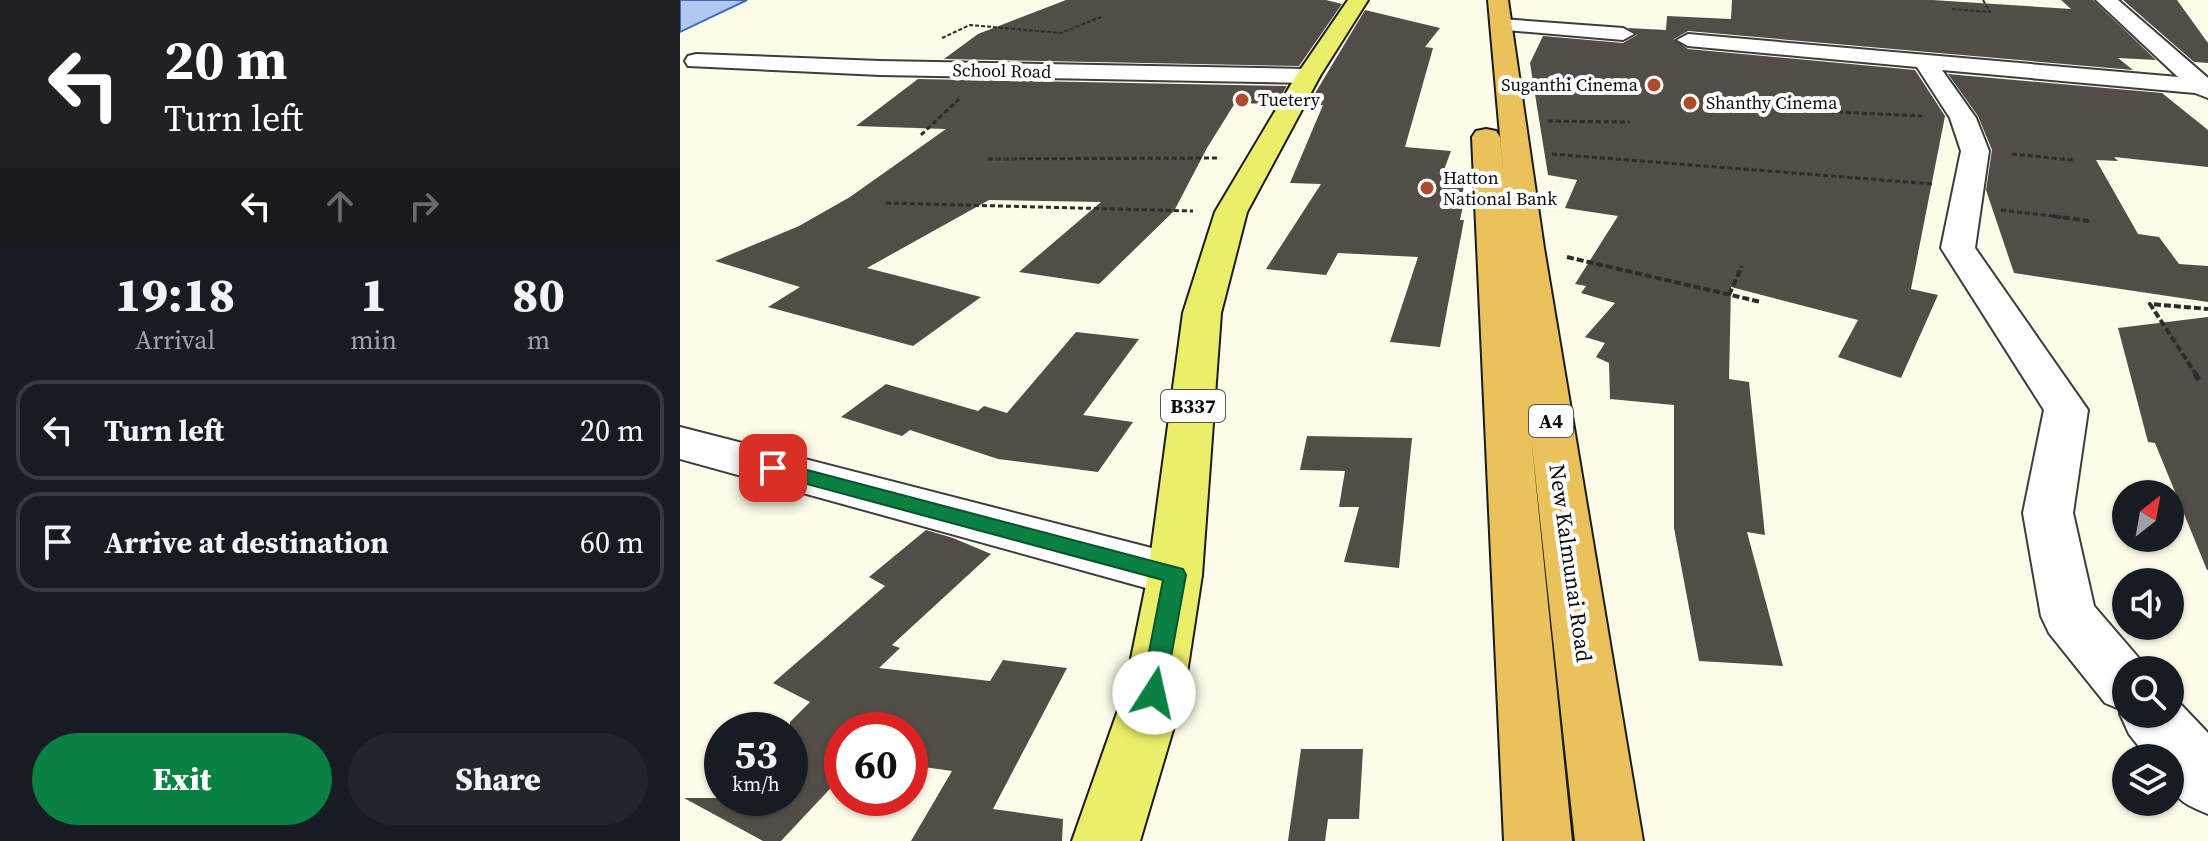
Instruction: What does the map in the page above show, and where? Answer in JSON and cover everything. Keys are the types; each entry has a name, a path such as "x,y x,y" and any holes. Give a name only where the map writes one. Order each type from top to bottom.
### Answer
{"highway":[{"name":"New Kalmunai Road","path":"1491,8 1513,136 1609,841"},
{"name":"A4","path":"1491,8 1538,841"}],"main road":[{"name":"B337","path":"1106,841 1154,693 1175,575 1202,313 1231,212 1308,76 1358,0"}],"street":[{"path":"2106,0 2205,88"},
{"path":"1491,8 1623,34"},
{"path":"1688,40 2205,88"},
{"name":"School Road","path":"696,61 880,68 1308,76"},
{"path":"1924,61 1968,165 1958,248 2066,410 2048,513 2069,616 2112,667"},
{"path":"680,443 1175,575"},
{"path":"2163,728 2208,782"}],"path":[{"path":"1952,9 1990,12 1983,0"},
{"path":"880,68 970,25 1061,33 1101,17"},
{"path":"1814,111 1968,165 2089,221"},
{"path":"1513,136 1630,122"},
{"path":"1513,136 1968,165 2073,160"},
{"path":"988,159 1261,158"},
{"path":"886,203 1231,212"},
{"path":"1527,248 1761,302"},
{"path":"1729,295 1742,266"},
{"path":"2199,380 2150,304 2208,309"}],"water":[{"path":"680,0 747,0 680,32"}],"building":[{"path":"1066,0 1326,0 1342,4 1299,66 944,59 978,34"},
{"path":"1732,0 1932,0 2071,9 2061,0 2093,0 2156,60 2118,58 2133,70 1688,31 1674,39 1688,49 1915,70 1945,116 1911,289 1938,295 1901,378 1838,357 1858,320 1731,287 1729,379 1749,382 1765,535 1747,532 1783,666 1699,661 1674,528 1674,405 1610,399 1609,363 1596,357 1605,343 1585,337 1615,303 1581,293 1586,286 1575,284 1618,216 1565,208 1577,180 1548,175 1530,63 1543,36 1623,43 1637,35 1628,28 1666,30 1667,16 1731,19"},
{"path":"2123,0 2177,0 2208,43 2208,63 2194,62"},
{"path":"1365,10 1440,28 1425,47 1433,48 1405,147 1451,151 1441,178 1465,180 1460,220 1464,220 1440,347 1390,342 1418,257 1338,253 1326,275 1266,269 1321,184 1290,183 1323,105 1308,105"},
{"path":"1948,74 2162,93 2208,130 2208,167 2114,157 2118,161 2096,160 2138,234 2159,237 2179,264 2208,266 2208,302 2014,273 1986,190 1992,150 1978,116"},
{"path":"918,79 1287,86 1276,104 1235,103 1174,211 1099,284 1019,272 1101,202 989,200 867,268 981,297 913,346 768,307 800,287 715,261 799,226 850,197 946,129 856,126"},
{"path":"2208,317 2208,570 2184,514 2184,480 2170,480 2155,443 2148,442 2118,328"},
{"path":"1076,332 1139,339 1083,415 1133,422 1098,472 998,459 910,430 902,436 841,417 886,384 978,411 984,406 1007,413"},
{"path":"1307,436 1412,438 1399,568 1344,562 1359,507 1339,507 1345,471 1300,470"},
{"path":"926,530 991,554 892,645 900,648 879,668 990,681 1003,660 1067,668 993,809 1063,819 1062,841 911,841 952,771 928,768 928,712 824,712 824,795 808,812 808,712 800,712 810,702 773,683 885,586 869,577"},
{"path":"1301,749 1363,749 1359,819 1328,819 1325,841 1288,841"},
{"path":"684,798 704,798 704,809"},
{"path":"717,816 804,816 781,841 763,841"}],"place":[{"name":"Suganthi Cinema","path":"1654,85"},
{"name":"Tuetery","path":"1242,100"},
{"name":"Shanthy Cinema","path":"1690,103"},
{"name":"Hatton National Bank","path":"1427,188"}],"route":[{"path":"773,468 1175,575 1154,693"}]}
